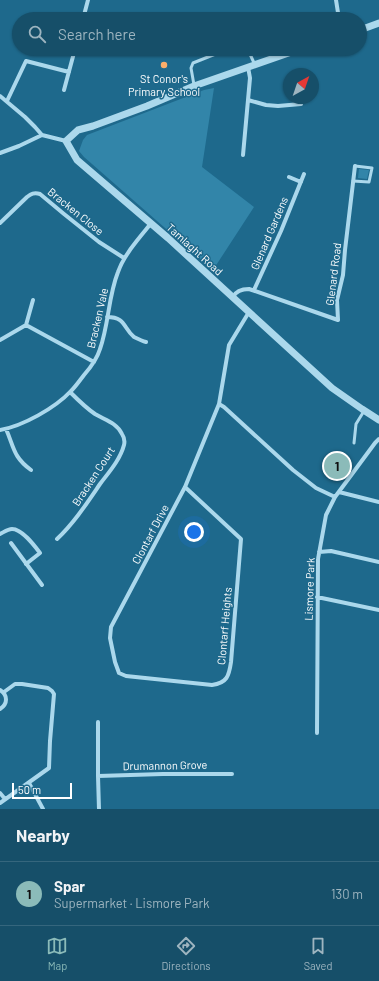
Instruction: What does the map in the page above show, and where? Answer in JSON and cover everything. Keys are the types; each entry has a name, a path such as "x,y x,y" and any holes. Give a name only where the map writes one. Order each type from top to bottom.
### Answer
{"street":[{"path":"85,12 88,0"},
{"path":"336,0 338,12"},
{"path":"367,27 379,23"},
{"path":"64,90 73,56"},
{"path":"0,96 42,135 66,141 78,130 93,126 147,106 194,86 280,56"},
{"path":"7,101 26,61 69,72"},
{"path":"243,154 251,66"},
{"path":"248,100 266,105 278,106 301,104"},
{"path":"0,153 42,135"},
{"name":"Tamlaght Road","path":"66,141 77,160 151,224 332,388 379,420"},
{"name":"Glenard Road","path":"254,290 338,320 337,300 343,275 355,166"},
{"name":"Glenard Gardens","path":"254,290 304,174"},
{"path":"289,177 301,182"},
{"name":"Bracken Close","path":"0,223 26,197 36,192 99,242 124,258"},
{"name":"Bracken Vale","path":"0,430 29,420 58,403 70,392 94,362 100,350 111,296 118,271 124,258 151,224"},
{"path":"232,298 239,291 244,289 254,290"},
{"path":"0,340 26,325 33,300"},
{"name":"Clontarf Drive","path":"119,673 112,650 110,638 111,627 185,487 219,404 229,345 249,312"},
{"path":"107,317 116,318 121,321 134,337 146,342"},
{"path":"26,325 94,362"},
{"name":"Bracken Court","path":"57,539 75,520 119,457 124,445 122,433 117,427 95,414 70,392"},
{"path":"219,404 293,470 316,488 335,497"},
{"path":"6,429 17,457 31,470"},
{"name":"Lismore Park","path":"317,733 318,560 326,515 335,497 379,439"},
{"name":"Clontarf Heights","path":"119,673 126,676 212,684 220,684 229,674 241,539 185,487"},
{"path":"339,492 379,502"},
{"path":"0,534 11,529 18,530 31,542 40,553 26,564"},
{"path":"11,543 42,585"},
{"path":"319,552 331,551 379,562"},
{"path":"317,597 379,610"},
{"path":"0,709 6,701 6,695 2,691 15,684 48,688 54,694 49,768 0,803"},
{"path":"98,722 99,809"},
{"name":"Drumannon Grove","path":"98,776 232,774"},
{"path":"29,783 43,809"},
{"path":"0,794 5,799"}],"lane":[{"path":"194,86 191,68 193,63 210,56"},
{"path":"250,56 251,66"},
{"path":"353,181 370,182 372,168 355,166"},
{"path":"354,443 356,424 364,410"}],"shaded area":[{"path":"214,88 202,167 254,207 213,270 79,151 83,140 87,135 204,90"},
{"path":"359,169 369,170 367,179 358,178"}],"place":[{"name":"St Conor's Primary School","path":"164,65"},
{"name":"Spar","path":"337,466"}]}
